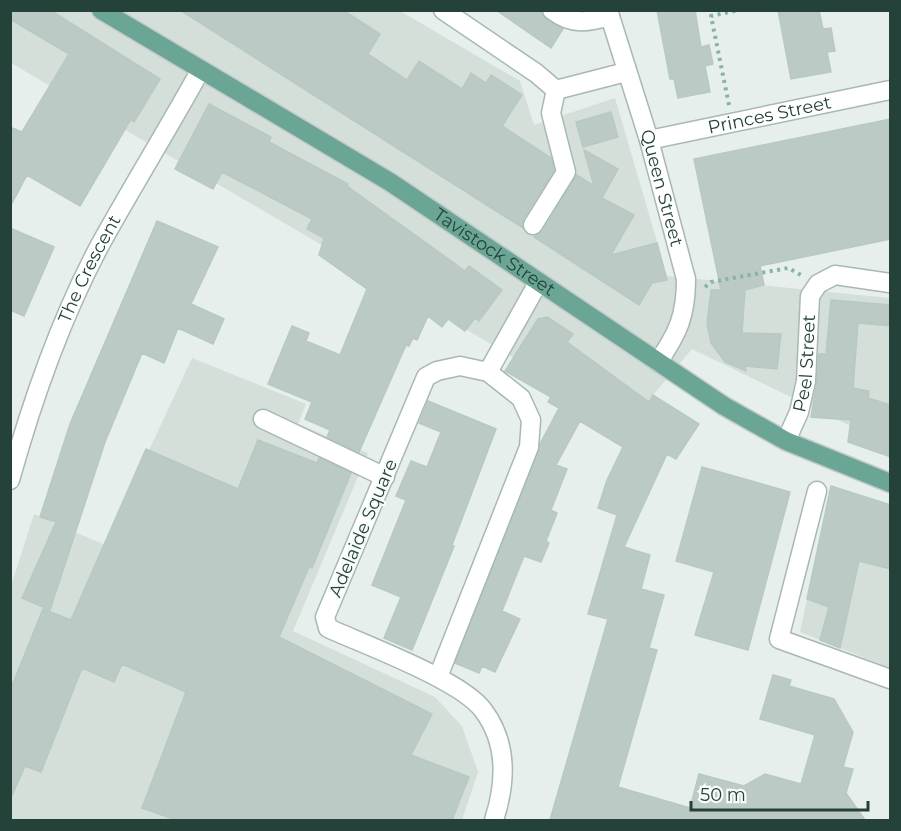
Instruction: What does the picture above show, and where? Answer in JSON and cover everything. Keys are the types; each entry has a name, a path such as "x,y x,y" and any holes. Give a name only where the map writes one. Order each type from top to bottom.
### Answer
{"main road":[{"name":"Tavistock Street","path":"101,10 390,182 724,406 786,441 891,483"}],"street":[{"path":"442,10 536,73 556,90"},
{"path":"552,10 565,20 586,23 609,13"},
{"name":"Queen Street","path":"609,13 649,140 686,279 686,301 678,332 658,362"},
{"name":"The Crescent","path":"10,480 57,342 77,294 100,245 200,71"},
{"path":"556,90 626,72"},
{"path":"533,225 566,172 551,113 556,90"},
{"name":"Princes Street","path":"649,140 891,90"},
{"path":"818,284 835,275 891,283"},
{"path":"488,372 538,283"},
{"name":"Peel Street","path":"786,441 799,412 806,381 810,296 818,284"},
{"name":"Adelaide Square","path":"438,677 529,447 531,420 520,398 488,372 460,366 437,370 426,377 325,617 328,628 438,677 483,709 500,745 503,787 494,820"},
{"path":"263,419 385,477"},
{"path":"816,491 779,639 891,679"}],"path":[{"path":"733,123 711,16 739,10"},
{"path":"686,301 711,282 788,268 818,284"}],"shaded area":[{"path":"11,11 400,11 520,81 534,125 615,98 667,276 890,298 890,445 692,349 653,395 634,428 11,63"},
{"path":"192,358 306,404 298,424 368,453 293,631 435,697 462,726 478,772 462,820 11,820 11,586 34,514 105,545"},
{"path":"831,486 890,505 890,668 800,632"}],"building":[{"path":"10,10 50,10 160,79 134,122 131,119 80,206 27,175 10,207 10,127 22,132 69,54 10,19"},
{"path":"180,10 343,10 380,34 368,54 407,80 419,61 462,89 471,73 486,83 491,75 522,95 502,126 551,158 554,170 523,219 523,228"},
{"path":"496,10 541,10 546,19 563,29 551,48"},
{"path":"657,10 695,10 701,47 709,45 713,64 705,66 710,92 678,98 674,79 670,79"},
{"path":"778,10 819,10 823,29 831,28 835,51 827,52 831,72 791,79"},
{"path":"209,104 271,137 269,142 348,184 347,186 465,271 469,266 502,290 479,321 475,318 465,331 448,319 442,327 428,316 417,340 413,338 409,346 406,345 359,452 327,437 330,430 305,419 312,402 268,384 292,326 309,333 306,341 340,355 367,289 319,255 324,238 307,229 312,219 222,172 213,189 175,169"},
{"path":"611,112 618,137 583,147 576,122"},
{"path":"891,119 891,239 760,266 764,285 745,290 742,333 781,334 777,369 745,366 746,371 725,362 711,343 707,324 711,290 721,290 694,159"},
{"path":"584,150 618,169 602,198 634,215 611,255 657,243 667,280 652,283 639,305 534,237 543,231 577,175 594,186"},
{"path":"157,221 218,247 191,304 224,319 213,344 178,328 164,363 142,353 105,442 50,610 22,598 56,522 40,517 70,424"},
{"path":"10,228 54,247 24,316 10,310"},
{"path":"831,300 891,305 891,326 858,323 853,388 869,391 868,398 891,405 891,457 848,442 851,420 811,417 819,354 826,354"},
{"path":"547,317 573,334 567,342 649,402 653,395 699,424 676,459 667,454 624,547 650,555 641,589 664,595 649,648 657,650 618,787 690,808 699,774 744,786 765,774 801,784 815,735 760,719 773,675 791,680 789,686 834,699 853,732 843,767 853,769 846,793 865,820 550,820 608,619 588,614 617,515 598,508 607,480 623,447 580,421 556,465 567,469 551,510 557,513 546,541 549,543 541,562 524,556 502,611 520,619 495,672 482,666 479,673 455,663 540,444 559,408 548,402 551,397 505,371 538,319"},
{"path":"428,401 496,429 452,545 454,546 412,650 384,638 401,597 372,585 406,500 396,496 411,461 427,467 441,432 419,423"},
{"path":"258,440 317,463 319,458 351,473 312,568 309,567 279,637 432,714 411,755 469,777 452,820 176,820 142,808 186,692 122,664 114,682 82,668 41,772 25,766 10,800 10,691 43,609 71,620 146,449 238,489"},
{"path":"702,467 790,492 748,650 695,635 714,572 676,561"},
{"path":"831,486 891,505 891,569 859,561 840,648 820,640 829,607 807,599"}]}
